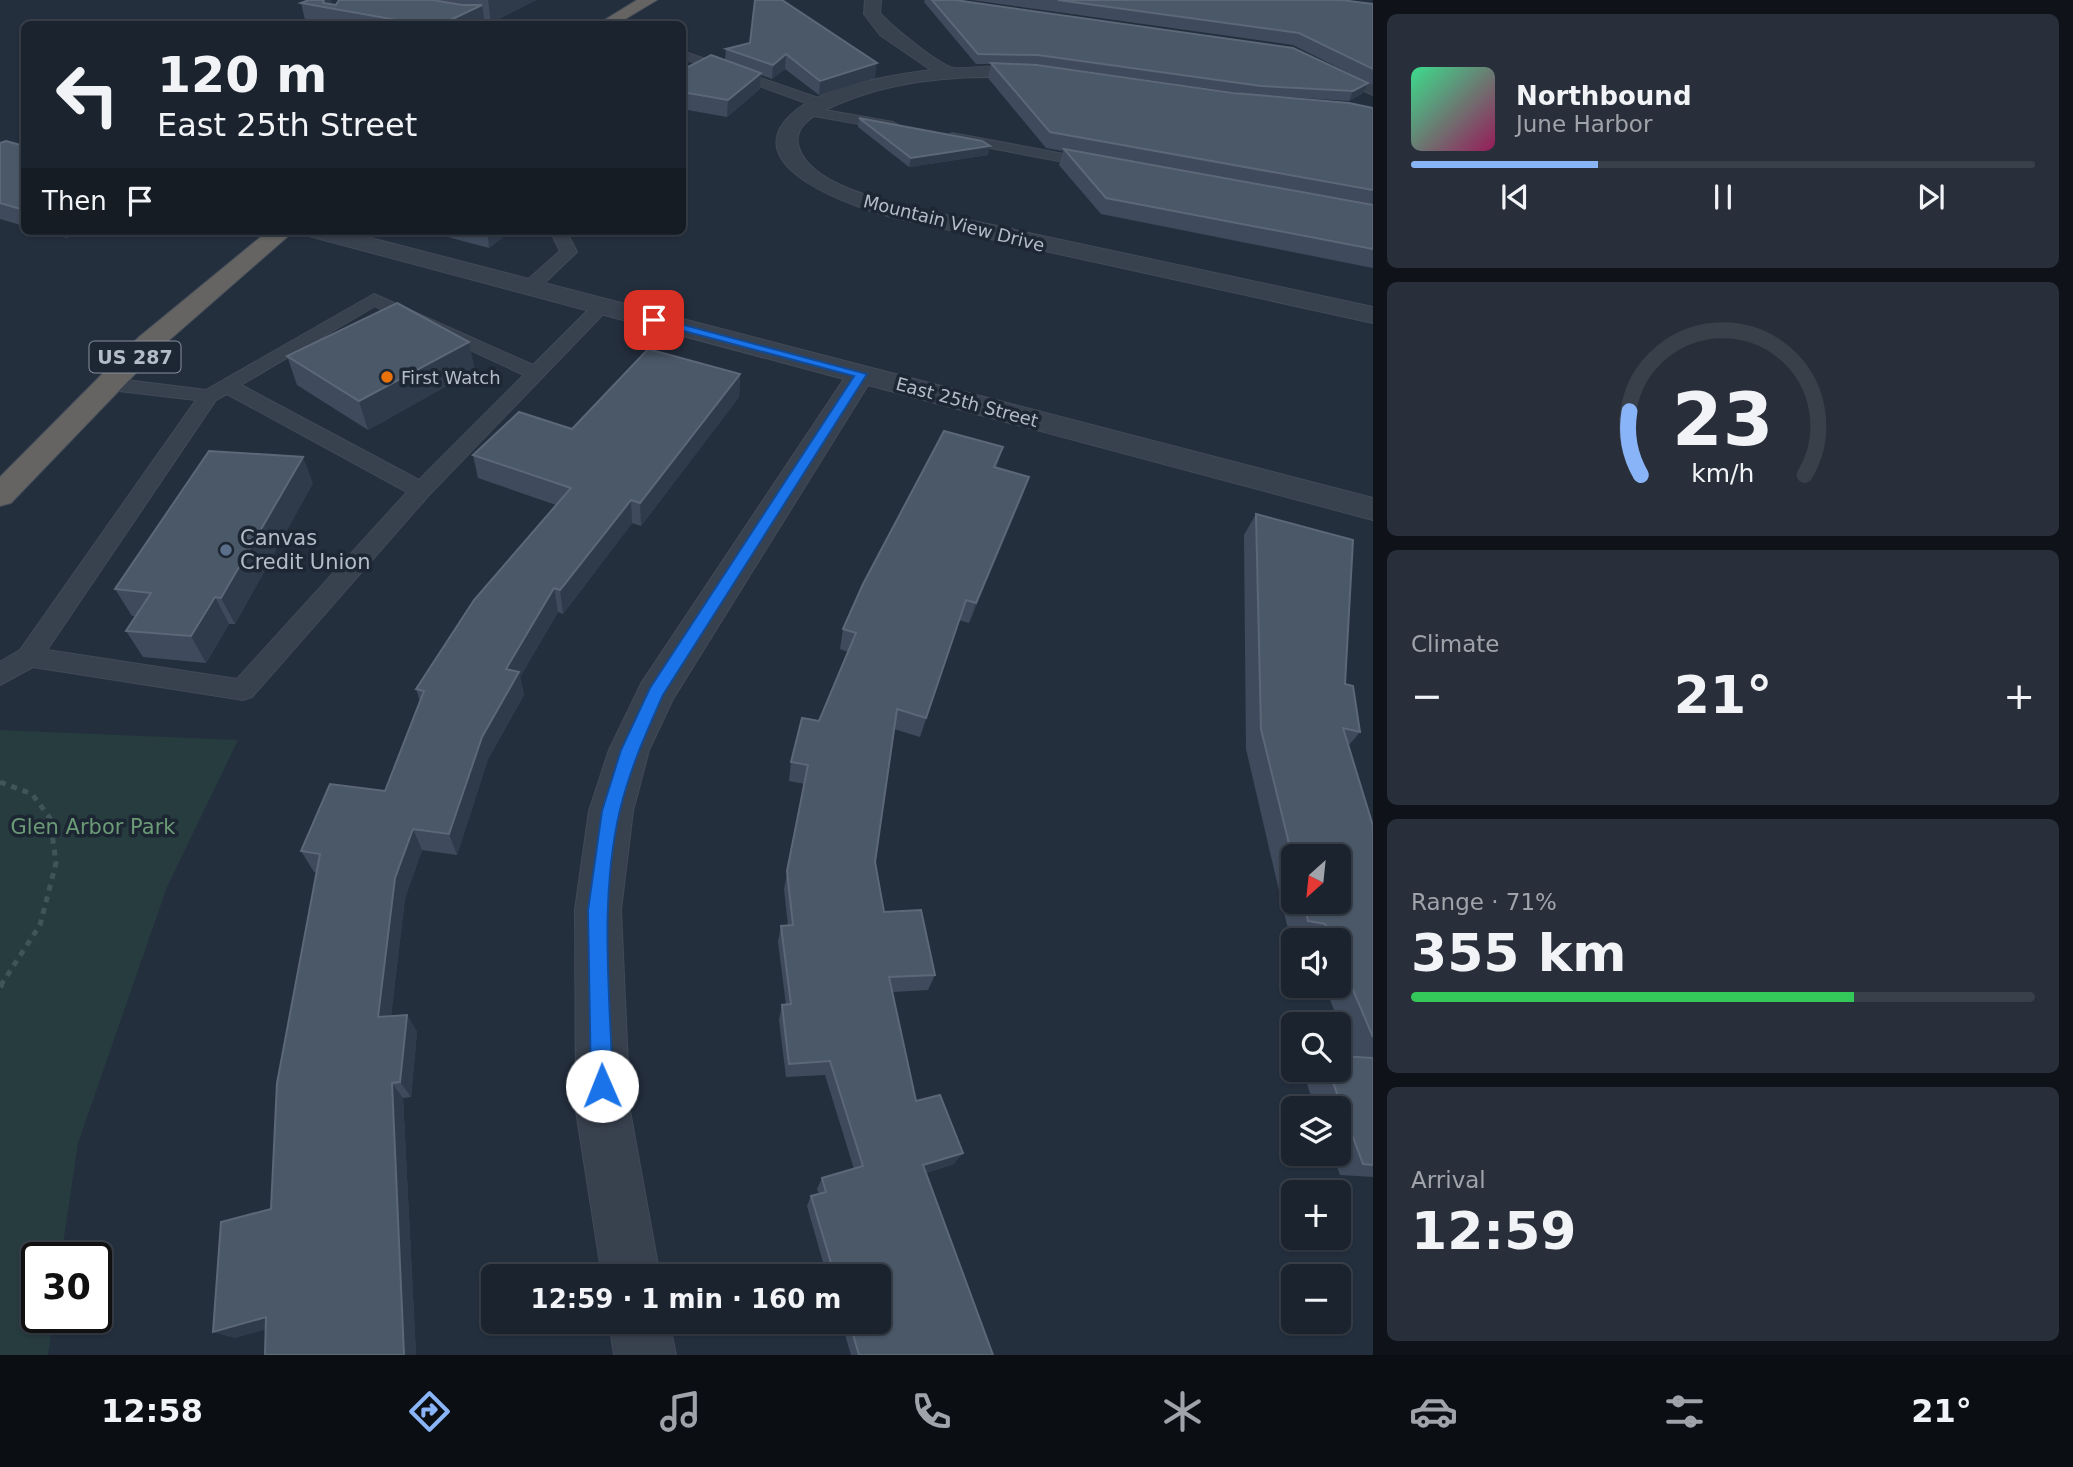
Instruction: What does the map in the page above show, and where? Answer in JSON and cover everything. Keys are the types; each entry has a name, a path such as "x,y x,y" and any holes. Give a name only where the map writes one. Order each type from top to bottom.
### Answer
{"highway":[{"path":"611,21 649,0"},
{"name":"US 287","path":"0,496 149,343 277,235"}],"street":[{"path":"873,0 872,14 886,31 949,74"},
{"path":"815,107 860,91 949,74 996,69 1058,76"},
{"name":"Mountain View Drive","path":"815,107 793,123 787,134 787,145 804,173 858,200 957,226 1373,315"},
{"name":"East 25th Street","path":"332,235 1373,509"},
{"path":"629,1264 603,1111 598,910 611,811 629,750 656,693 861,374"},
{"path":"641,1334 645,1355"}],"lane":[{"path":"686,56 815,107 902,128"},
{"path":"1327,69 1373,91"},
{"path":"943,136 1118,169"},
{"path":"530,288 569,252 560,235"},
{"path":"0,675 29,657 218,391 374,299 536,373"},
{"path":"29,657 243,690 421,490 602,306"},
{"path":"110,384 218,391 421,490"}],"path":[{"path":"0,782 32,794 50,818 57,863 40,925 0,987"}],"green space":[{"name":"Glen Arbor Park","path":"0,730 238,740 167,887 78,1143 63,1242 21,1242 21,1333 51,1333 48,1355 0,1355"}],"building":[{"path":"309,0 324,0 323,3 336,5 339,0 432,0 482,5 448,21 402,21 301,3"},
{"path":"755,0 782,0 877,63 820,81 786,54 773,65 726,49 750,43"},
{"path":"932,0 955,0 1293,48 1368,83 1353,91 1261,86 1038,55 978,54"},
{"path":"1058,0 1341,0 1373,4 1373,69 1299,33"},
{"path":"711,55 761,73 728,100 686,93 686,68"},
{"path":"991,63 1037,65 1233,93 1349,103 1373,108 1373,190 1050,132"},
{"path":"859,118 982,141 990,146 911,158"},
{"path":"6,141 21,145 21,209 0,203 0,143"},
{"path":"1064,149 1373,205 1373,249 1106,198"},
{"path":"397,303 469,342 359,401 287,356"},
{"path":"648,349 740,374 640,503 631,500 560,590 554,588 506,669 519,672 482,737 449,834 413,829 395,878 378,1017 407,1015 400,1082 392,1083 404,1355 265,1355 266,1317 213,1332 221,1222 271,1209 277,1083 320,854 301,851 330,784 385,791 424,691 416,689 474,600 571,488 473,455 519,412 572,429"},
{"path":"944,431 1003,447 994,467 1029,477 976,603 966,600 926,718 897,709 875,862 884,912 921,910 935,975 889,977 916,1101 940,1095 963,1153 923,1165 993,1355 859,1355 853,1334 891,1334 891,1264 831,1264 811,1196 826,1192 822,1178 863,1166 830,1061 789,1064 782,1005 791,1004 781,926 793,925 787,871 808,765 791,762 802,718 819,721 856,633 843,629 863,584"},
{"path":"209,451 303,457 221,598 215,597 191,636 126,631 151,593 115,589"},
{"path":"1256,514 1353,540 1345,684 1353,686 1360,732 1343,728 1373,826 1373,1037 1351,985 1351,928 1326,928 1325,924 1308,921 1306,914 1351,914 1351,844 1289,844 1261,729"},
{"path":"1351,1057 1373,1058 1373,1165 1363,1164 1351,1131 1351,1096 1338,1096 1333,1082 1351,1082"}],"place":[{"name":"First Watch","path":"387,377"},
{"name":"Canvas Credit Union","path":"226,550"}],"route":[{"path":"602,1086 598,910 611,811 629,750 656,693 861,374 654,320"}]}
